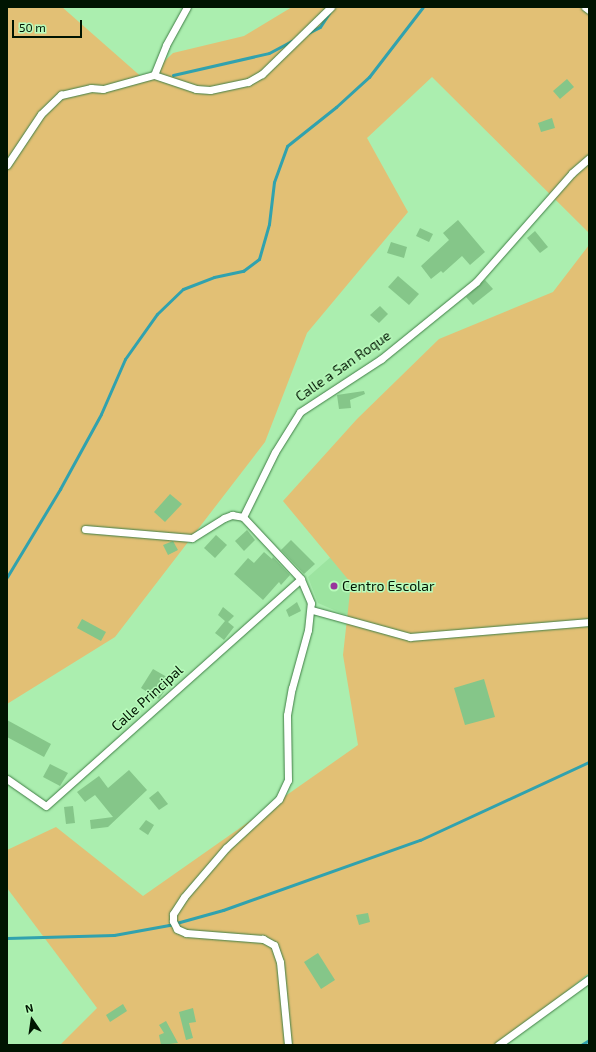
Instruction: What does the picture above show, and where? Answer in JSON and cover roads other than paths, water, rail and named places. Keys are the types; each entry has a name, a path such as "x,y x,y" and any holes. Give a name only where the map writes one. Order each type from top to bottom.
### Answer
{"street":[{"path":"154,75 166,45 187,7"},
{"path":"7,165 41,114 61,95 90,88 103,89 154,75 196,89 216,89 248,82 262,74 331,7"},
{"path":"585,7 589,10"},
{"name":"Calle a San Roque","path":"243,517 275,452 300,412 380,359 476,282 572,173 589,158"},
{"path":"86,529 192,538 219,520 232,516 243,517 301,580 309,596 312,610 287,714 287,786 266,812 226,848 184,898 173,914 172,921 177,929 186,933 263,939 274,945 280,962 288,1045"},
{"name":"Calle Principal","path":"7,779 46,806 301,580"},
{"path":"312,610 410,638 589,622"},
{"path":"498,1045 589,979"}],"waterway":[{"path":"7,577 60,489 101,414 125,359 157,314 183,289 214,277 243,271 259,259 269,224 274,182 287,146 336,107 369,77 423,7"},
{"path":"308,33 320,27 329,13"},
{"path":"173,75 269,53 292,41"},
{"path":"7,938 114,935 169,925 223,910 420,840 589,762"},
{"path":"581,1045 589,1040"}],"place":[{"name":"Centro Escolar","path":"334,586"}]}
